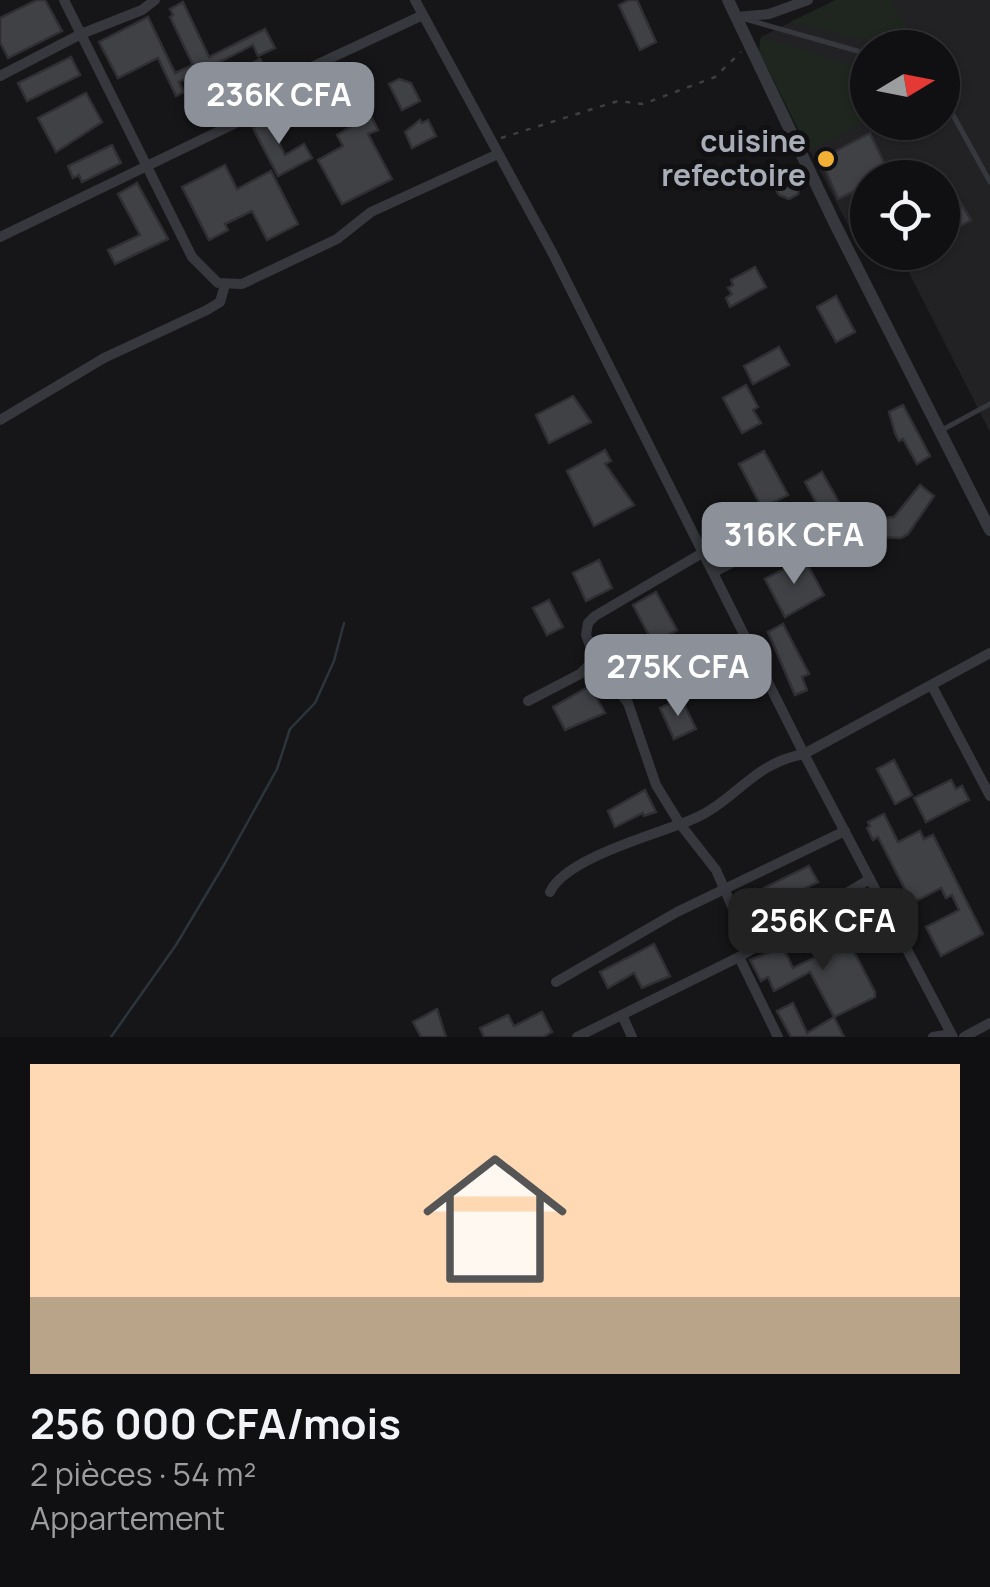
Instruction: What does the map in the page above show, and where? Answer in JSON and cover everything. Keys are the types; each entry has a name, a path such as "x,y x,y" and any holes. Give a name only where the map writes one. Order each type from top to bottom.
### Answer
{"street":[{"path":"64,0 192,257 225,286 242,284 336,238 372,212 498,154"},
{"path":"0,76 81,34 142,10 154,0"},
{"path":"415,0 553,254 804,754 952,1035 933,1037"},
{"path":"728,0 990,530"},
{"path":"737,17 769,14 808,0"},
{"path":"0,236 269,106 302,72 423,15"},
{"path":"0,420 104,358 207,310 220,302 225,286"},
{"path":"714,572 816,519"},
{"path":"704,552 588,623 586,636 595,659 628,703 656,785 716,870 751,949"},
{"path":"550,892 555,881 586,862 721,806 760,769 782,758 804,754 990,653"},
{"path":"528,701 580,674 595,659"},
{"path":"932,686 990,796"},
{"path":"556,982 677,912 845,831"},
{"path":"578,1037 738,957 870,880"},
{"path":"738,957 778,1037"},
{"path":"622,1015 632,1037"},
{"path":"964,1037 990,1023"}],"lane":[{"path":"737,17 850,49"},
{"path":"960,128 990,182"},
{"path":"940,432 990,404"}],"path":[{"path":"491,142 618,101 643,104 715,77 750,44"}],"shaded area":[{"path":"835,0 990,0 990,432 908,270 960,270 960,160 850,160 849,227 759,51 761,37"},
{"path":"836,0 891,0 908,30 850,30 850,36 790,22"},
{"path":"761,37 850,64 850,130 809,151 759,51"}],"building":[{"path":"45,0 62,31 8,58 0,42 0,18"},
{"path":"637,0 656,42 640,50 619,5"},
{"path":"183,2 209,57 265,29 275,48 258,56 253,45 216,64 223,78 260,59 272,80 234,100 238,108 222,116 200,72 179,82 184,92 176,96 158,58 118,78 99,42 148,17 175,73 193,65 170,17 170,9"},
{"path":"71,57 80,75 27,101 18,83"},
{"path":"325,71 340,98 311,113 298,88"},
{"path":"399,79 411,83 420,101 402,110 389,84"},
{"path":"359,92 378,130 368,134 392,179 342,204 318,160 343,146 337,135 358,122 346,99"},
{"path":"86,93 102,122 56,152 38,118"},
{"path":"275,113 283,120 273,131 285,155 304,144 312,158 278,176 253,128"},
{"path":"420,120 428,120 436,136 412,148 405,132"},
{"path":"857,140 873,140 883,160 850,160 850,193 838,199 818,153 826,149 828,155"},
{"path":"112,145 121,163 82,182 79,175 73,178 68,166"},
{"path":"225,165 237,189 271,171 298,224 267,240 252,211 225,224 228,230 209,240 182,187"},
{"path":"787,166 799,188 798,194 789,199 779,195 771,180 772,173"},
{"path":"137,183 168,239 115,264 108,250 140,235 118,194"},
{"path":"960,202 971,220 960,226"},
{"path":"755,267 766,287 730,307 726,298 732,294 728,288 733,285 731,280"},
{"path":"836,296 855,332 836,342 817,307"},
{"path":"779,347 789,365 753,384 744,366"},
{"path":"746,385 758,407 753,410 761,423 742,433 723,398"},
{"path":"573,396 591,422 549,443 536,415"},
{"path":"903,405 930,456 917,464 903,439 899,441 889,412"},
{"path":"605,450 611,461 605,464 634,505 594,526 567,471"},
{"path":"764,451 788,495 762,508 739,464"},
{"path":"822,472 846,515 828,525 805,482"},
{"path":"920,485 934,496 908,534 901,538 854,536 854,520 894,517"},
{"path":"804,558 824,595 785,617 765,579"},
{"path":"599,560 612,588 586,601 573,573"},
{"path":"656,592 677,630 653,643 633,605"},
{"path":"549,600 563,627 547,635 533,608"},
{"path":"783,624 809,674 802,677 807,690 795,695 768,632"},
{"path":"590,686 605,713 565,730 553,707"},
{"path":"681,698 696,729 674,739 660,708"},
{"path":"894,760 912,795 895,804 877,769"},
{"path":"951,780 956,789 962,786 969,800 926,822 914,798"},
{"path":"645,790 656,812 644,816 643,813 615,827 608,811"},
{"path":"884,814 898,842 920,831 924,839 933,835 983,934 941,956 926,927 959,910 952,895 946,898 941,888 912,903 878,837 873,840 867,828 868,822"},
{"path":"809,866 818,882 772,905 764,888"},
{"path":"834,913 875,997 834,1017 810,972 774,991 768,977 761,981 750,960 783,947 793,968 831,949 836,945 829,931 836,928 828,918"},
{"path":"654,944 670,976 642,988 634,973 608,988 600,972"},
{"path":"793,1003 807,1033 834,1017 844,1037 791,1037 777,1011"},
{"path":"437,1009 446,1037 421,1037 413,1022"},
{"path":"542,1012 552,1032 543,1037 484,1037 480,1028 508,1015 514,1026"}],"waterway":[{"path":"111,1037 176,945 225,863 277,769 290,729 315,703 334,661 344,623"}],"place":[{"name":"cuisine refectoire","path":"826,159"}]}
